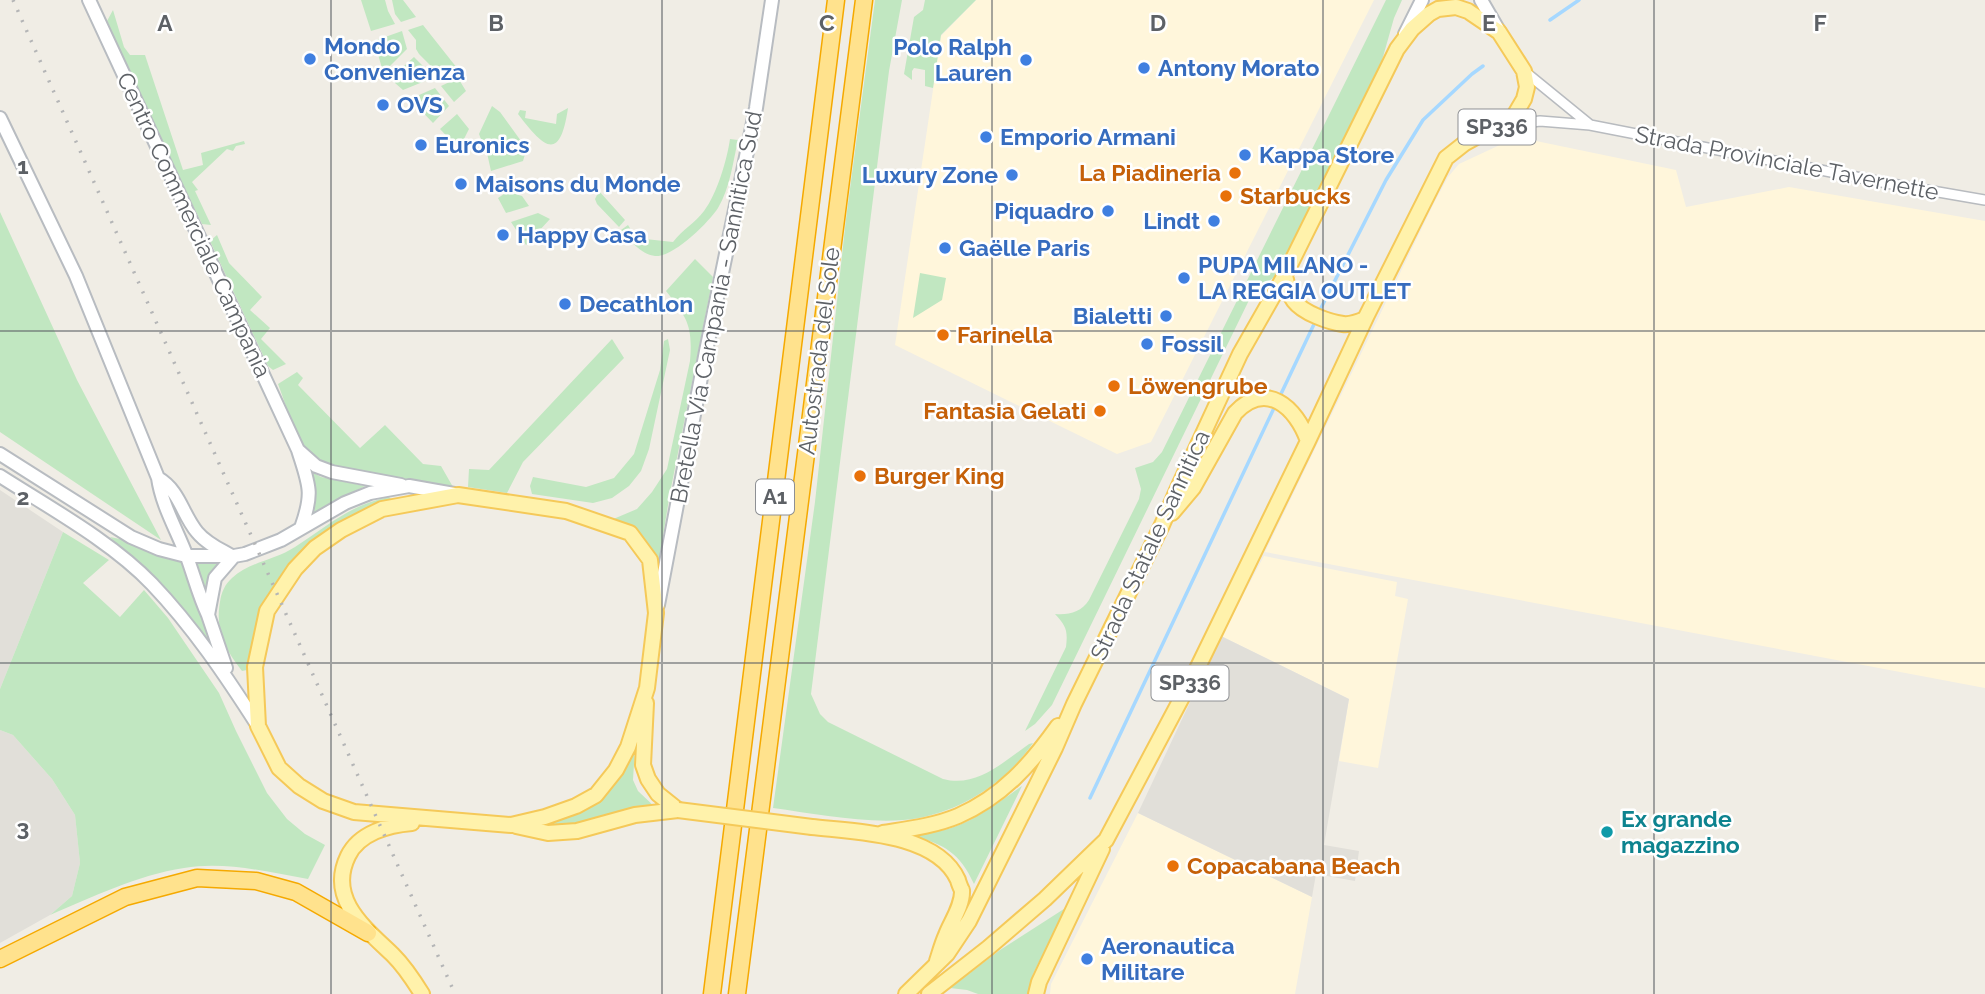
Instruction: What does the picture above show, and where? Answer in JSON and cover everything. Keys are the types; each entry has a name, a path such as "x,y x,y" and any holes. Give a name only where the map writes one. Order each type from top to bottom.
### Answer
{"highway":[{"name":"Autostrada del Sole","path":"712,994 836,0"},
{"name":"Autostrada del Sole","path":"737,994 864,0"},
{"path":"0,959 125,897 197,878 256,881 296,892 369,933"}],"main road":[{"name":"Strada Statale Sannitica","path":"906,994 954,945 969,921 1162,525 1240,354 1285,275 1397,49 1412,29 1429,14 1448,7 1468,11 1499,32 1524,71"},
{"name":"SP336","path":"929,994 1026,915 1106,840 1196,671 1367,315 1446,158 1465,143 1498,126 1520,110 1527,87 1524,71"},
{"path":"1285,275 1288,292 1304,310 1345,324 1367,315"},
{"path":"1162,525 1193,488 1234,413 1244,403 1262,397 1278,402 1292,412 1303,425 1308,441"},
{"path":"647,688 628,747 616,770 596,794 576,806 511,825 354,812 323,802 279,768 258,726 255,667 267,611 295,569 315,548 341,530 382,509 458,495 566,511 631,533 650,560 656,613 647,688 643,765 658,794 678,810"},
{"name":"Strada Statale Sannitica","path":"878,834 927,825 956,816 994,797 1023,771 1074,704"},
{"name":"Strada Statale Sannitica","path":"511,825 548,833 577,831 635,815 678,810 878,834 914,844 937,854 952,868 962,889 960,904 936,962"},
{"path":"422,994 395,957 369,933 353,913 343,892 342,867 352,848 371,832 401,824 448,820"},
{"path":"1036,994 1039,982 1106,840"}],"street":[{"name":"Centro Commerciale Campania","path":"89,0 298,450 310,486 308,509 301,528"},
{"name":"Bretella Via Campania - Sannitica Sud","path":"656,613 756,108 772,0"},
{"name":"Strada Statale Sannitica","path":"1397,49 1422,0"},
{"path":"1481,0 1499,32"},
{"name":"Strada Provinciale Tavernette","path":"1524,71 1590,125"},
{"path":"0,118 76,276 158,478 160,491 208,615 230,682"},
{"name":"Strada Provinciale Tavernette","path":"1498,126 1540,121 1590,125 1985,200"},
{"name":"Centro Commerciale Campania","path":"298,450 316,466 332,472 409,486"},
{"path":"0,454 131,537 159,549 186,556 245,554 281,540 345,503 370,493 409,486 458,495"},
{"path":"0,475 103,542 152,583 211,654 258,726"},
{"path":"158,478 170,485 197,532 212,545 234,556"},
{"path":"208,615 215,578 234,556"}],"shaded area":[{"path":"976,0 1374,0 1151,442 1117,454 895,345 941,36"},
{"path":"1517,137 1676,170 1686,207 1789,187 1985,221 1985,688 1265,552 1448,177 1459,164"},
{"path":"0,490 63,532 0,689"},
{"path":"1264,556 1397,582 1395,596 1408,599 1378,768 1339,761 1349,699 1221,636"},
{"path":"1221,636 1349,699 1324,845 1359,851 1355,881 1316,874 1312,897 1138,813"},
{"path":"0,730 13,735 52,779 75,815 80,863 72,896 50,915 0,943"},
{"path":"1138,813 1312,897 1295,994 1050,994 1051,984"}],"green space":[{"path":"361,0 385,0 395,24 371,31"},
{"path":"392,0 403,0 416,17 401,22 395,14"},
{"path":"875,0 902,0 889,71 811,694 820,714 828,722 943,779 955,781 978,777 1033,743 1023,757 998,781 953,808 919,818 884,821 773,808 815,502 846,219"},
{"path":"925,0 976,0 941,35 933,88 925,86 925,70 914,68 912,80 904,74 914,17 923,10"},
{"path":"1386,0 1402,0 1381,64 1277,275 1252,294 1052,705 1025,731 1066,647 1065,629 1055,614 1075,612 1089,600 1139,499 1141,489 1135,468 1153,462 1162,452"},
{"path":"113,10 124,47 130,55 145,55 183,170 203,165 201,153 244,141 245,144 236,146 233,151 227,149 192,182 198,190 195,191 211,225 202,224 152,121 107,21"},
{"path":"423,25 457,68 437,76 419,54 416,40 408,30"},
{"path":"402,31 407,49 387,69 382,68 374,41"},
{"path":"414,57 426,69 430,79 403,90 395,83 393,76"},
{"path":"458,78 466,91 454,102 441,86"},
{"path":"435,88 449,106 433,123 410,99"},
{"path":"492,106 500,112 521,141 484,147 479,134"},
{"path":"568,108 560,137 556,143 550,144 543,142 518,114 520,110 526,111 525,118 556,124 557,114"},
{"path":"457,114 469,129 459,149 440,129"},
{"path":"730,139 738,140 728,183 718,208 707,222 690,238 663,255 650,255 636,246 621,230 628,225 636,238 673,242 700,215 709,204 717,186"},
{"path":"525,146 527,148 523,161 491,171 487,153"},
{"path":"599,191 625,220 619,227 597,204 595,199"},
{"path":"512,193 522,196 529,206 506,213 498,198"},
{"path":"0,212 77,380 161,540 0,432"},
{"path":"538,213 550,219 526,245 511,222"},
{"path":"217,235 229,263 262,297 250,310 270,328 261,339 286,364 273,370 268,366 210,241"},
{"path":"695,259 713,277 670,493 655,585 652,563 611,520 637,509 667,469 691,349 687,323 666,291"},
{"path":"920,273 946,278 942,300 913,318"},
{"path":"612,339 624,358 523,462 507,493 468,487 469,469 489,470"},
{"path":"668,339 670,350 649,449 641,471 629,486 612,498 593,503 532,494 530,486 533,477 586,487 614,478 634,454 660,370 664,341"},
{"path":"297,372 303,378 298,385 360,448 385,425 423,464 441,466 453,487 324,466 300,439 278,384"},
{"path":"310,471 321,477 365,486 316,514 316,492"},
{"path":"389,497 392,500 293,565 247,670 242,671 226,647 220,630 221,595 230,580 246,568 295,547 350,511"},
{"path":"63,532 109,560 83,583 120,617 144,590 168,618 219,693 267,793 287,819 305,834 325,845 308,879 231,867 184,868 132,881 50,915 72,896 80,863 75,815 52,779 13,735 0,730 0,689"},
{"path":"110,537 225,560 211,576 218,658"},
{"path":"636,731 633,780 638,791 656,808 585,822 543,824 589,806"},
{"path":"1022,786 974,884 969,873 950,851 913,836 946,829 970,820"},
{"path":"1067,907 1033,974 1028,994 978,994 950,988 1000,950"}],"waterway":[{"path":"1550,20 1579,0"},
{"path":"1321,308 1386,180 1423,120 1483,66"},
{"path":"1280,396 1316,320"},
{"path":"1090,798 1274,408"}],"railway":[{"path":"13,0 455,994"}],"place":[{"name":"Mondo Convenienza","path":"310,59"},
{"name":"Polo Ralph Lauren","path":"1026,60"},
{"name":"Antony Morato","path":"1144,68"},
{"name":"OVS","path":"383,105"},
{"name":"Emporio Armani","path":"986,137"},
{"name":"Euronics","path":"421,145"},
{"name":"Kappa Store","path":"1245,155"},
{"name":"La Piadineria","path":"1235,173"},
{"name":"Luxury Zone","path":"1012,175"},
{"name":"Maisons du Monde","path":"461,184"},
{"name":"Starbucks","path":"1226,196"},
{"name":"Piquadro","path":"1108,211"},
{"name":"Lindt","path":"1214,221"},
{"name":"Happy Casa","path":"503,235"},
{"name":"Gaëlle Paris","path":"945,248"},
{"name":"PUPA MILANO - LA REGGIA OUTLET","path":"1184,278"},
{"name":"Decathlon","path":"565,304"},
{"name":"Bialetti","path":"1166,316"},
{"name":"Farinella","path":"943,335"},
{"name":"Fossil","path":"1147,344"},
{"name":"Löwengrube","path":"1114,386"},
{"name":"Fantasia Gelati","path":"1100,411"},
{"name":"Burger King","path":"860,476"},
{"name":"Ex grande magazzino","path":"1607,832"},
{"name":"Copacabana Beach","path":"1173,866"},
{"name":"Aeronautica Militare","path":"1087,959"}]}
